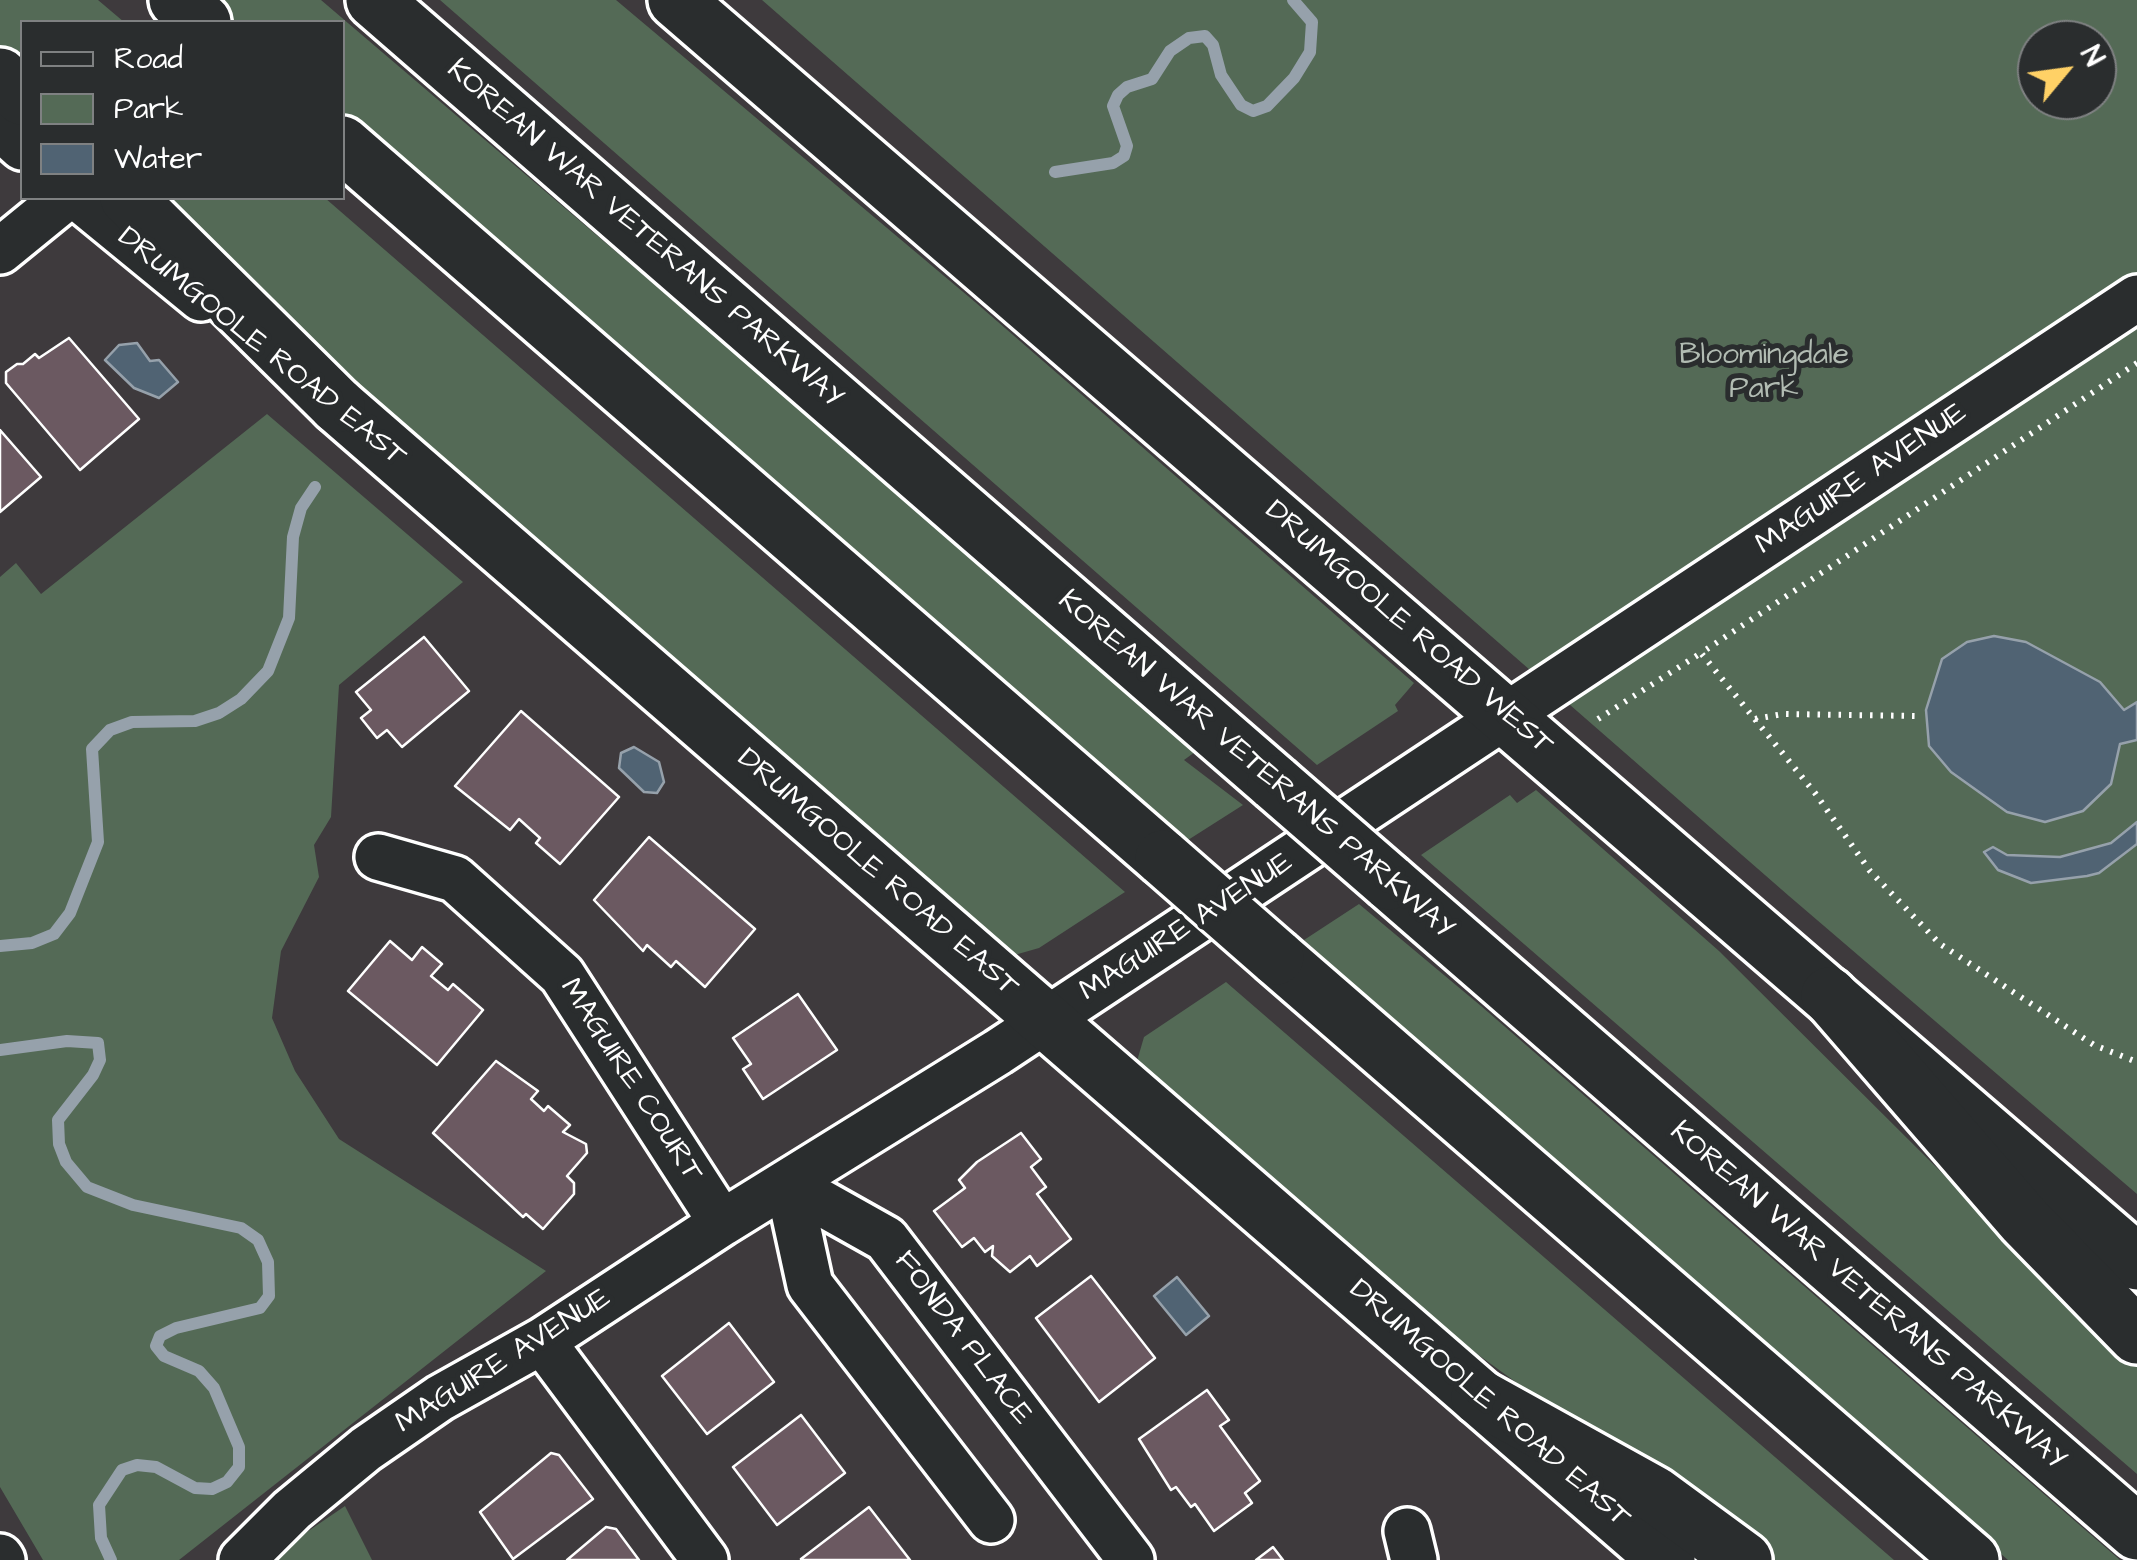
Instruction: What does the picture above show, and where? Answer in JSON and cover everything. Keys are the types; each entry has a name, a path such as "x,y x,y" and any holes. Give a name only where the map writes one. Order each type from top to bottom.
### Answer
{"main road":[{"path":"177,0 201,20"},
{"name":"KOREAN WAR VETERANS PARKWAY","path":"374,0 2137,1532"},
{"name":"DRUMGOOLE ROAD WEST","path":"676,0 2137,1262"},
{"path":"0,76 20,96"},
{"path":"345,147 1971,1560"},
{"path":"130,200 337,405"},
{"name":"DRUMGOOLE ROAD EAST","path":"337,405 1667,1560"},
{"path":"1830,995 2024,1220 2137,1336"},
{"path":"1480,1397 1654,1494 1744,1560"}],"street":[{"path":"0,127 20,145"},
{"path":"0,252 63,200"},
{"name":"DRUMGOOLE ROAD EAST","path":"81,200 124,239 337,405"},
{"name":"MAGUIRE AVENUE","path":"242,1560 292,1510 366,1449 440,1398 542,1341 1046,1020 2137,298"},
{"name":"MAGUIRE COURT","path":"378,858 418,865 455,879 562,974 722,1223"},
{"path":"788,1184 810,1284 991,1520"},
{"name":"FONDA PLACE","path":"788,1184 886,1239 1132,1560"},
{"path":"542,1341 705,1560"}],"path":[{"path":"1598,719 2137,363"},
{"path":"1701,653 1870,871 1940,944 2094,1045 2137,1062"},
{"path":"1755,720 1782,714 1918,716"}],"green space":[{"path":"0,0 98,0 122,20 20,20 20,83 0,61"},
{"path":"209,0 321,0 344,20 233,20"},
{"path":"440,0 616,0 975,302 1414,683 1395,705 1398,711 1317,765"},
{"name":"Bloomingdale Park","path":"762,0 2137,0 2137,1194 1789,896"},
{"path":"345,20 988,569 1195,752 1184,760 1243,805 1188,840 1134,794 1121,802 345,119"},
{"path":"143,200 327,200 1125,892 1039,948 1011,956"},
{"path":"267,414 463,582 339,685 331,817 314,845 319,877 281,951 272,1018 295,1071 339,1139 546,1271 179,1560 43,1560 0,1487 0,577 16,563 41,594"},
{"path":"1536,790 1719,951 2137,1367 2137,1474 1421,855 1510,795 1517,803"},
{"path":"1359,904 2120,1560 2008,1560 1440,1068 1304,940"},
{"path":"1226,982 1894,1560 1760,1560 1436,1324 1137,1061 1144,1037"},
{"path":"345,1506 372,1560 275,1560 298,1538"}],"water":[{"path":"137,343 150,361 159,360 178,382 159,398 134,388 105,360 119,345"},
{"path":"1994,636 2026,642 2100,682 2124,710 2137,702 2137,740 2120,744 2111,784 2083,811 2045,822 2007,812 1951,772 1929,746 1926,710 1942,659 1967,642"},
{"path":"634,747 659,762 664,782 657,793 644,792 619,768 621,753"},
{"path":"2137,822 2137,844 2099,873 2087,876 2031,883 1998,870 1984,852 1993,847 2007,855 2060,857 2111,843"},
{"path":"1177,1277 1209,1316 1186,1335 1154,1296"}],"building":[{"path":"69,338 139,419 80,470 6,383 6,372 17,364 35,354 39,358"},
{"path":"0,430 41,477 0,512"},
{"path":"424,637 469,691 402,747 387,730 377,738 361,718 371,710 356,692"},
{"path":"521,711 619,797 560,864 536,843 540,838 519,819 510,830 455,786"},
{"path":"649,837 755,929 705,987 676,961 671,967 647,945 643,951 594,900"},
{"path":"390,941 412,960 422,947 442,964 431,976 448,990 453,984 483,1010 437,1065 348,991"},
{"path":"798,994 837,1050 763,1099 743,1069 751,1064 733,1038"},
{"path":"496,1061 538,1091 531,1099 544,1111 548,1106 570,1125 563,1132 586,1144 587,1153 567,1176 574,1183 574,1194 543,1229 526,1214 523,1217 433,1133"},
{"path":"1021,1133 1041,1159 1031,1167 1046,1187 1037,1194 1071,1239 1037,1266 1030,1256 1010,1272 992,1256 993,1246 985,1252 974,1238 962,1247 934,1211 965,1188 959,1180 977,1162"},
{"path":"1091,1276 1155,1358 1099,1402 1036,1318"},
{"path":"729,1323 774,1382 707,1434 662,1376"},
{"path":"1207,1390 1229,1420 1220,1426 1260,1481 1245,1493 1252,1503 1214,1531 1195,1504 1191,1507 1176,1487 1171,1490 1139,1439"},
{"path":"801,1415 845,1473 777,1525 733,1467"},
{"path":"551,1453 559,1455 593,1499 513,1559 480,1512"},
{"path":"869,1507 910,1560 801,1559"},
{"path":"606,1527 616,1529 639,1560 567,1560"},
{"path":"1273,1547 1283,1560 1256,1560"}],"waterway":[{"path":"1055,172 1113,163 1124,156 1127,146 1113,106 1118,95 1127,87 1152,79 1170,51 1189,38 1205,36 1213,45 1221,75 1241,105 1253,111 1267,106 1294,78 1310,52 1312,22 1293,0"},
{"path":"0,946 32,943 54,934 70,913 98,842 92,749 110,730 132,722 195,721 219,713 241,699 268,671 289,618 293,537 301,508 315,487"},
{"path":"0,1050 67,1041 98,1043 100,1060 93,1075 58,1120 59,1144 66,1162 87,1187 133,1205 241,1228 258,1240 268,1262 269,1296 260,1308 176,1328 160,1336 156,1346 164,1356 199,1371 214,1388 239,1447 239,1467 227,1482 212,1489 195,1488 156,1467 137,1465 122,1470 99,1505 101,1538 111,1560"}]}
